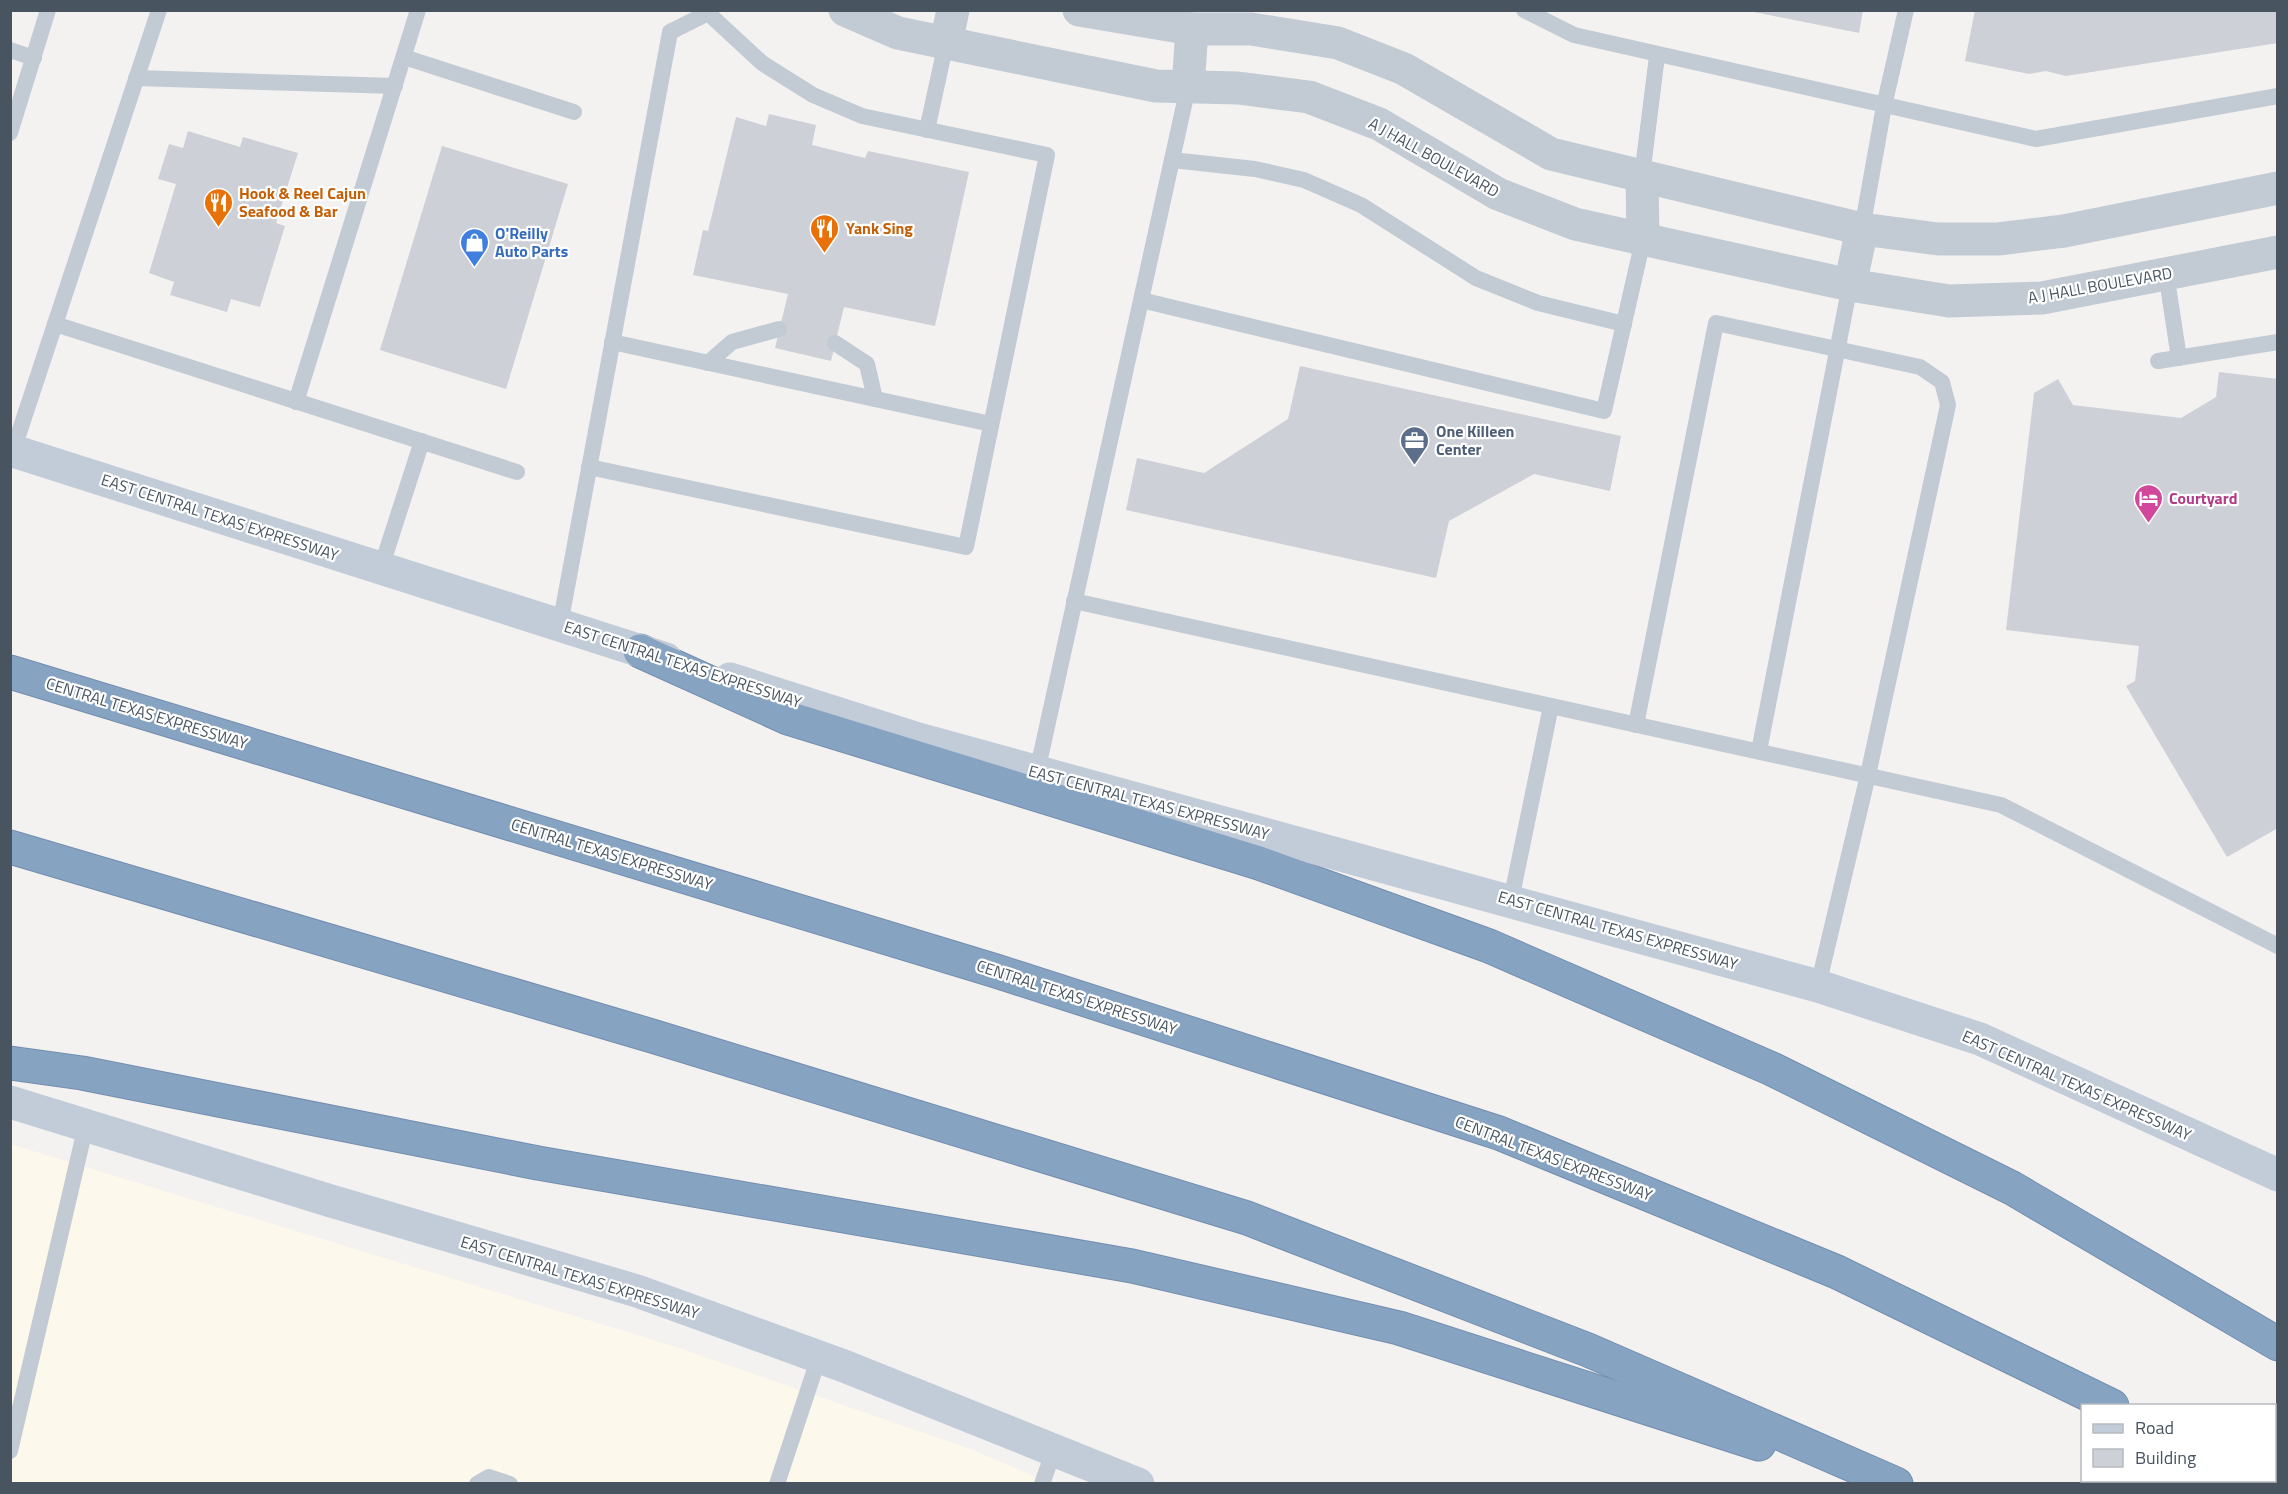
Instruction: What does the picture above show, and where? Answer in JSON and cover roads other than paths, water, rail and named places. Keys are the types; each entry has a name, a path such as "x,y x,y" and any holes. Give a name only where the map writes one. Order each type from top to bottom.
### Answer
{"highway":[{"path":"640,651 788,718 1259,863 1489,946 1772,1069 2012,1188 2277,1344"},
{"name":"CENTRAL TEXAS EXPRESSWAY","path":"10,672 985,968 1499,1133 1837,1272 2108,1404"},
{"path":"10,847 641,1032 1247,1218 1588,1350 1896,1484"},
{"path":"10,1063 82,1073 538,1163 1132,1266 1399,1328 1881,1484"}],"main road":[{"name":"EAST CENTRAL TEXAS EXPRESSWAY","path":"12,451 918,739 1818,986 1980,1040 2277,1175"},
{"name":"EAST CENTRAL TEXAS EXPRESSWAY","path":"10,1102 331,1201 637,1291 819,1357 1138,1484"}],"street":[{"name":"A J HALL BOULEVARD","path":"845,10 898,33 1156,86 1238,88 1309,97 1379,124 1498,194 1575,224 1850,285 1949,301 2042,297 2277,252"},
{"path":"946,43 954,10"},
{"path":"1080,10 1194,20 1338,43 1404,69 1551,154 1862,229 1938,239 1998,239 2064,231 2277,188"},
{"path":"1188,87 1194,20"},
{"path":"1642,176 1643,240"},
{"path":"1850,285 1862,229"}],"lane":[{"path":"10,133 48,10"},
{"path":"12,451 159,10"},
{"path":"296,402 418,10"},
{"path":"1862,229 1884,106 1906,10"},
{"path":"1528,12 1574,35 1657,56 2036,140 2277,96"},
{"path":"560,625 589,467 612,342 670,32 708,13 762,63 813,95 862,116 1047,155 966,547 589,467"},
{"path":"927,130 946,43"},
{"path":"10,50 34,58"},
{"path":"1642,176 1657,56"},
{"path":"404,57 574,112"},
{"path":"136,78 395,86"},
{"path":"1037,772 1188,87"},
{"path":"1172,160 1256,169 1304,180 1361,204 1476,278 1538,303 1624,324"},
{"path":"1141,300 1604,411 1643,240"},
{"path":"2166,273 2179,358"},
{"path":"1759,751 1850,285"},
{"path":"1636,725 1716,323 1920,367 1942,382 1948,405 1868,776 1818,986"},
{"path":"55,324 517,472"},
{"path":"708,363 732,342 779,329"},
{"path":"612,342 991,424"},
{"path":"2158,361 2277,342"},
{"path":"835,343 867,364 875,399"},
{"path":"381,568 422,441"},
{"path":"1074,601 2001,805 2277,946"},
{"path":"1511,900 1551,706"},
{"path":"10,1451 86,1125"},
{"path":"777,1484 819,1357"},
{"path":"1042,1484 1054,1450"},
{"path":"477,1484 489,1477 510,1484"}],"place":[{"name":"Hook & Reel Cajun Seafood & Bar","path":"218,228"},
{"name":"Yank Sing","path":"825,254"},
{"name":"O'Reilly Auto Parts","path":"474,268"},
{"name":"One Killeen Center","path":"1415,466"},
{"name":"Courtyard","path":"2148,524"}]}
